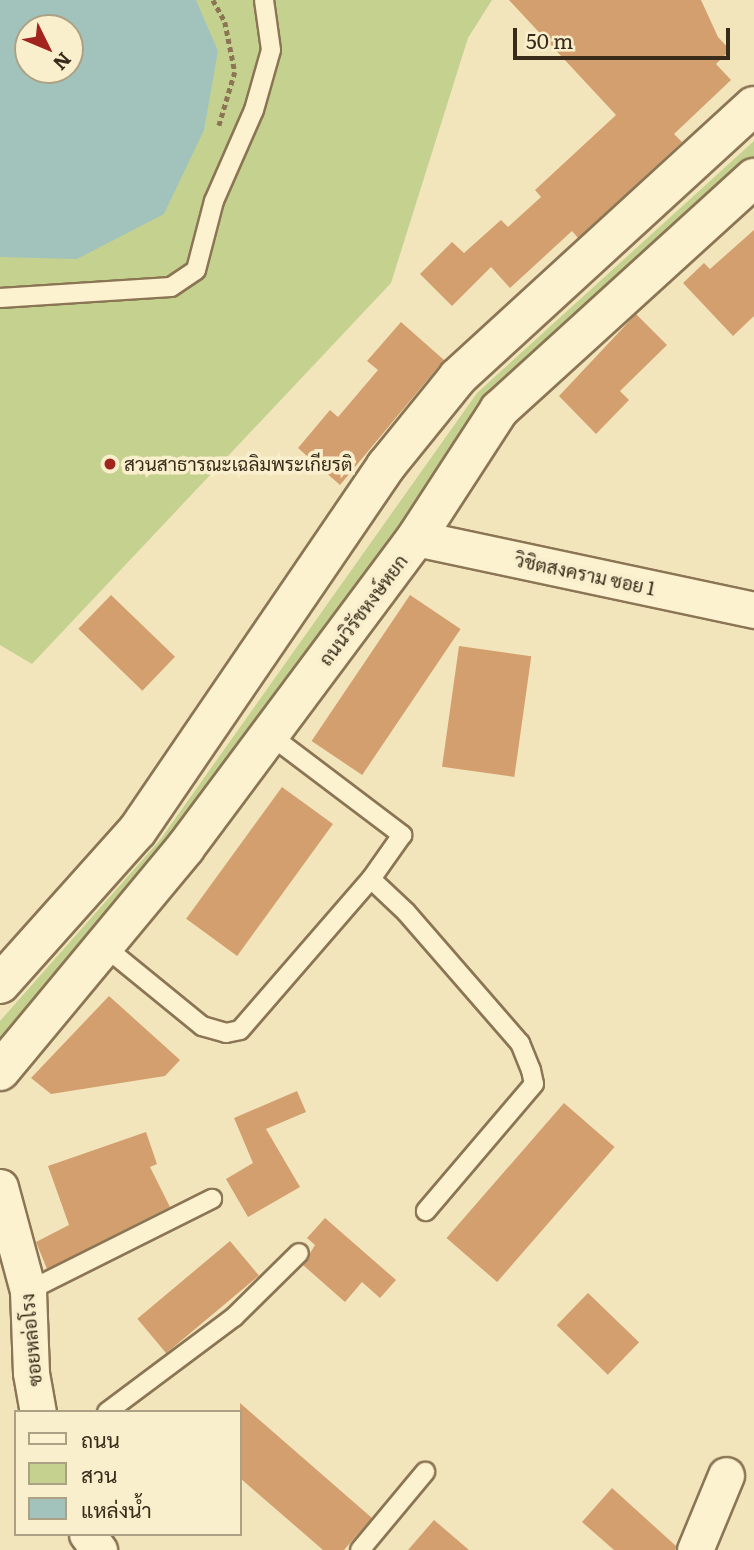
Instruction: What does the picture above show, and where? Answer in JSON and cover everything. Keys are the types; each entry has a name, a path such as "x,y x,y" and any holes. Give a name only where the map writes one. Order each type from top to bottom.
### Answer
{"main road":[{"path":"0,984 137,831 386,466 458,377 754,106"},
{"name":"ถนนวิรัชหงษ์หยก","path":"0,1071 185,848 416,538 499,410 754,178"}],"street":[{"name":"วิชิตสงคราม ซอย 1","path":"416,538 754,610"},
{"name":"ซอยหล่อโรง","path":"0,1187 28,1291 31,1373 38,1410"},
{"path":"695,1550 726,1475"}],"lane":[{"path":"0,298 171,287 196,270 214,201 254,110 271,50 264,0"},
{"path":"104,946 202,1027 226,1033 240,1030 371,878 402,835 270,735"},
{"path":"371,878 406,912 520,1043 534,1084 426,1211"},
{"path":"28,1291 212,1199"},
{"path":"110,1410 234,1317 299,1253"},
{"path":"360,1550 425,1472"}],"path":[{"path":"214,0 225,22 235,72 218,130"}],"green space":[{"name":"สวนสาธารณะเฉลิมพระเกียรติ","path":"0,0 492,0 468,38 391,283 32,664 0,645"},
{"path":"754,141 754,160 486,401 171,848 0,1040 0,1021 160,840 477,393"}],"water":[{"path":"0,0 196,0 218,51 204,130 164,214 77,259 0,257"}],"building":[{"path":"509,0 701,0 718,37 730,50 716,64 731,80 674,134 682,142 578,238 572,231 510,288 491,267 452,306 420,274 452,242 464,253 501,220 508,227 541,197 535,190 616,115"},
{"path":"754,230 754,316 733,336 683,283 704,263 710,269"},
{"path":"636,314 667,345 620,391 629,400 596,434 559,396"},
{"path":"401,322 444,360 340,485 298,448 330,410 338,417 378,370 367,361"},
{"path":"111,595 175,657 142,691 78,629"},
{"path":"410,595 461,629 362,775 312,741"},
{"path":"459,646 531,656 514,777 442,767"},
{"path":"282,787 333,824 237,956 186,919"},
{"path":"109,996 180,1060 165,1076 51,1094 31,1078"},
{"path":"297,1091 306,1112 266,1129 300,1187 248,1217 226,1179 253,1163 234,1118"},
{"path":"564,1103 615,1147 497,1282 447,1238"},
{"path":"146,1132 157,1164 150,1167 170,1207 47,1269 36,1242 69,1225 48,1166"},
{"path":"325,1218 396,1280 380,1298 362,1282 345,1302 303,1265 315,1245 307,1238"},
{"path":"230,1241 259,1275 166,1353 137,1319"},
{"path":"588,1293 639,1342 608,1375 557,1325"},
{"path":"240,1403 372,1518 344,1550 323,1550 242,1480"},
{"path":"612,1488 676,1546 675,1550 614,1550 582,1522"},
{"path":"434,1520 469,1550 408,1550"}],"place":[{"name":"สวนสาธารณะเฉลิมพระเกียรติ","path":"110,464"}]}
